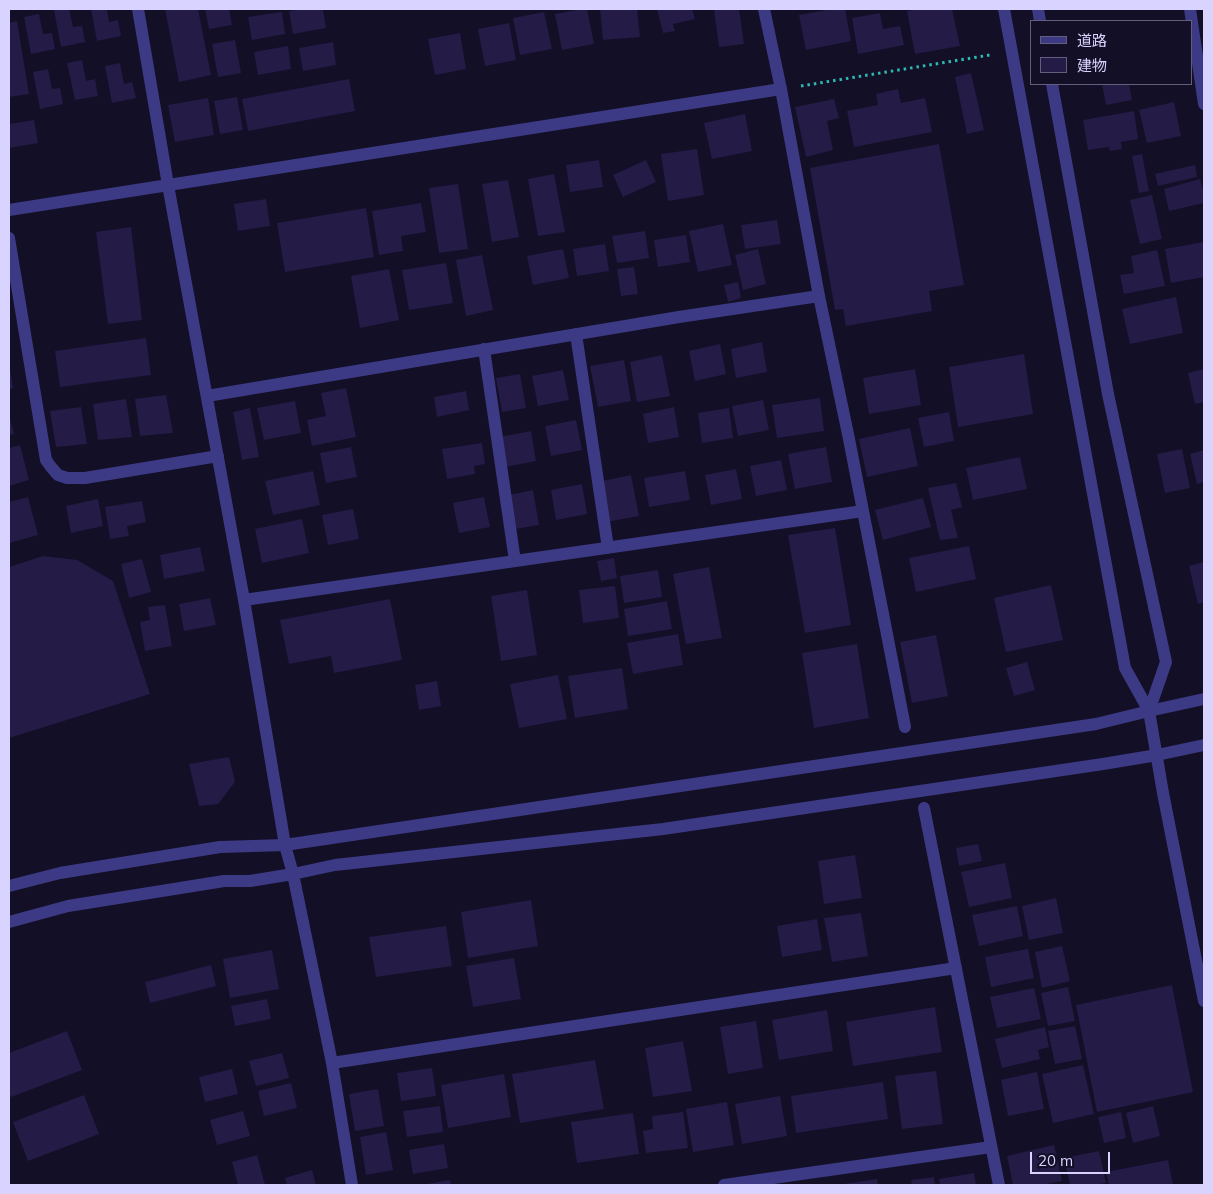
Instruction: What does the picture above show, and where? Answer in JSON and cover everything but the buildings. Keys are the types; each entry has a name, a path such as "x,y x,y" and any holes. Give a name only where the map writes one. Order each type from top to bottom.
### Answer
{"street":[{"path":"138,9 168,185 244,600 285,845 293,874 332,1063 352,1185"},
{"path":"764,9 781,89 818,296 849,439 905,727"},
{"path":"1004,9 1125,668 1149,711 1204,1001"},
{"path":"1193,32 1204,104"},
{"path":"1052,85 1108,394 1166,662 1149,711"},
{"path":"9,210 781,89"},
{"path":"9,238 46,460 51,468 58,475 67,478 85,478 218,456"},
{"path":"207,396 679,317 818,296"},
{"path":"576,334 608,548"},
{"path":"484,349 515,561"},
{"path":"244,600 863,511"},
{"path":"9,886 60,873 220,847 285,845 1096,724 1204,699"},
{"path":"9,922 68,906 224,880 250,881 335,865 663,829 1103,764 1204,745"},
{"path":"924,808 999,1185"},
{"path":"332,1063 956,968"},
{"path":"724,1185 991,1147"}],"path":[{"path":"781,89 990,54"}]}
